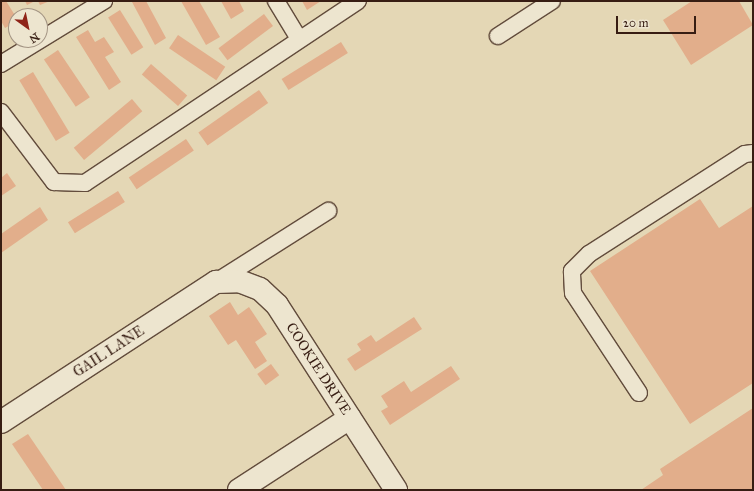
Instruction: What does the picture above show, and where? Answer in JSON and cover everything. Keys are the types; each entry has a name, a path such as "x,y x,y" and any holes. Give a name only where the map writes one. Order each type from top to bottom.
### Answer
{"street":[{"name":"COOKIE DRIVE","path":"216,282 239,281 260,289 277,305 396,490"},
{"name":"GAIL LANE","path":"1,422 216,282"},
{"path":"239,490 350,418"}],"lane":[{"path":"1,64 104,1"},
{"path":"276,1 299,39"},
{"path":"1,112 54,182 85,183 358,1"},
{"path":"498,36 552,1"},
{"path":"639,392 573,293 572,270 589,254 745,154 753,152"},
{"path":"216,282 328,210"}],"building":[{"path":"1,1 6,1 10,8 8,8 8,26 5,28 1,21"},
{"path":"25,1 35,1 27,5"},
{"path":"38,1 50,1 40,5"},
{"path":"146,1 166,38 155,45 132,2"},
{"path":"181,1 199,1 220,37 206,45"},
{"path":"221,1 239,1 244,11 231,19"},
{"path":"302,1 321,1 307,10"},
{"path":"692,1 739,1 753,25 691,65 663,20"},
{"path":"120,10 143,47 131,55 108,17"},
{"path":"264,14 273,26 228,60 218,48"},
{"path":"88,30 95,42 104,37 114,52 105,57 121,82 109,90 76,37"},
{"path":"178,35 225,67 216,80 169,48"},
{"path":"341,42 348,53 289,90 282,79"},
{"path":"58,50 90,97 76,107 44,60"},
{"path":"151,64 187,95 178,106 142,75"},
{"path":"33,72 70,133 56,141 19,80"},
{"path":"259,90 268,103 208,146 198,132"},
{"path":"132,99 142,111 84,160 74,148"},
{"path":"186,139 194,151 137,189 129,178"},
{"path":"7,173 16,186 1,196 1,178"},
{"path":"118,191 125,202 75,233 68,222"},
{"path":"700,199 719,228 753,206 753,383 690,424 590,271"},
{"path":"40,207 48,220 1,253 1,234"},
{"path":"230,302 238,315 249,307 267,334 255,342 267,361 255,369 236,340 228,345 209,316"},
{"path":"414,317 422,329 355,371 347,359 361,350 357,344 371,335 376,342"},
{"path":"271,364 279,375 265,385 257,374"},
{"path":"451,366 460,379 390,425 381,411 388,407 381,396 404,381 411,392"},
{"path":"753,408 753,490 641,490 663,475 660,469"},
{"path":"28,434 66,490 43,490 12,444"}]}
